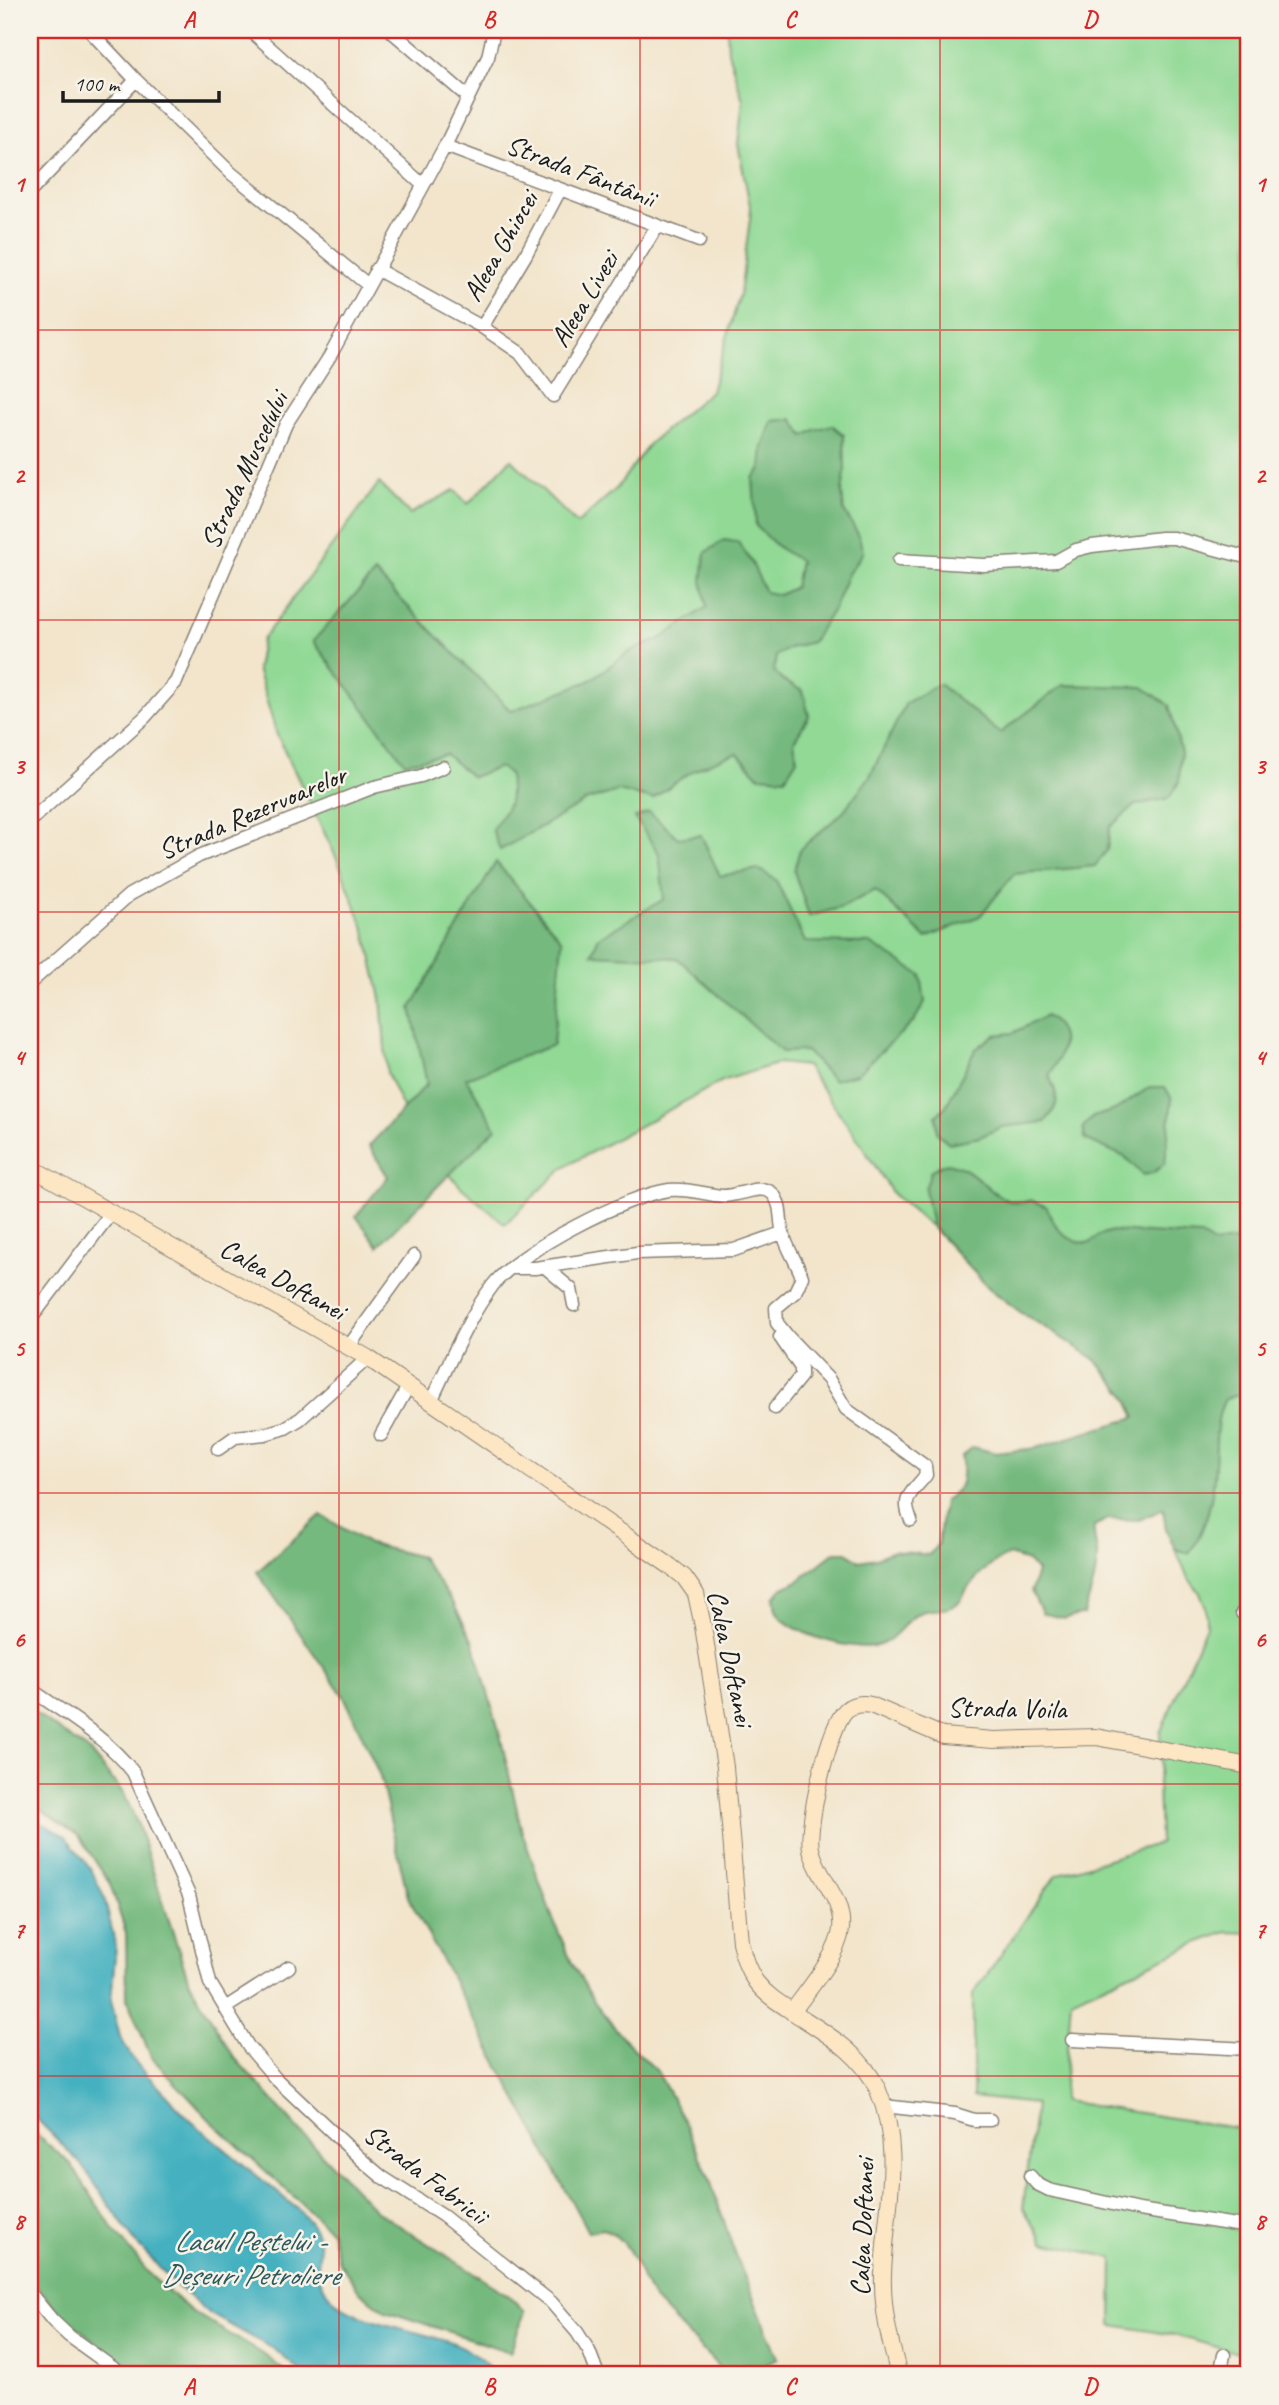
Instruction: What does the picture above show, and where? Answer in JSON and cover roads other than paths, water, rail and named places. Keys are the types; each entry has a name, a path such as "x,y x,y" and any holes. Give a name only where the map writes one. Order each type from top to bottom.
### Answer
{"main road":[{"name":"Calea Doftanei","path":"30,1167 349,1346 684,1577 696,1594 705,1636 725,1767 743,1955 757,1983 772,1998 855,2056 872,2079 884,2106 894,2165 884,2261 884,2295 888,2332 899,2375"},
{"name":"Strada Voila","path":"792,2011 819,1973 840,1935 839,1910 813,1857 810,1835 827,1753 837,1724 847,1708 862,1703 871,1705 943,1736 973,1740 1096,1737 1249,1766"}],"street":[{"path":"89,30 231,173 368,285"},
{"path":"250,30 423,185"},
{"path":"390,30 468,97"},
{"name":"Strada Muscelului","path":"30,821 145,717 176,682 286,424 330,356 446,146 488,57 494,30"},
{"path":"30,192 136,80"},
{"name":"Strada Fântânii","path":"446,146 699,241"},
{"name":"Aleea Ghiocei","path":"482,327 525,256 560,190"},
{"name":"Aleea Livezi","path":"482,327 520,353 553,396 657,226"},
{"path":"376,270 482,327"},
{"path":"899,560 983,565 1056,561 1076,550 1092,546 1161,538 1174,538 1249,558"},
{"name":"Strada Rezervoarelor","path":"30,983 129,895 199,856 374,787 421,776 443,767"},
{"path":"431,1401 483,1299 510,1268 536,1249 643,1196 671,1190 727,1196 763,1188 771,1192 777,1201 782,1233 802,1277 795,1292 776,1308 781,1338 801,1368 801,1376 775,1408"},
{"path":"30,1320 111,1213"},
{"path":"510,1268 545,1267 638,1254 734,1251 782,1233"},
{"path":"349,1346 414,1256"},
{"path":"545,1267 571,1289 573,1305"},
{"path":"777,1323 830,1380 846,1409 925,1466 926,1475 907,1498 906,1511 911,1520"},
{"path":"218,1449 235,1437 265,1434 285,1428 300,1419 368,1358"},
{"path":"381,1435 409,1385"},
{"name":"Strada Fabricii","path":"30,1689 108,1744 133,1772 189,1895 206,1972 248,2046 276,2079 363,2161 382,2177 443,2216 551,2302 577,2332 589,2351 598,2375"},
{"path":"225,2008 289,1967"},
{"path":"1072,2040 1249,2049"},
{"path":"884,2106 990,2120"},
{"path":"1030,2176 1037,2184 1049,2190 1139,2210 1249,2227"},
{"path":"30,2293 69,2336 123,2375"},
{"path":"1220,2375 1224,2355"}],"water":[{"name":"Lacul Peștelui - Deșeuri Petroliere","path":"30,1816 65,1836 91,1869 104,1897 116,1946 111,2000 120,2037 134,2061 191,2121 301,2212 317,2235 320,2280 337,2303 355,2314 463,2348 481,2359 495,2375 305,2375 274,2349 208,2313 176,2285 136,2243 81,2164 30,2112"}]}
